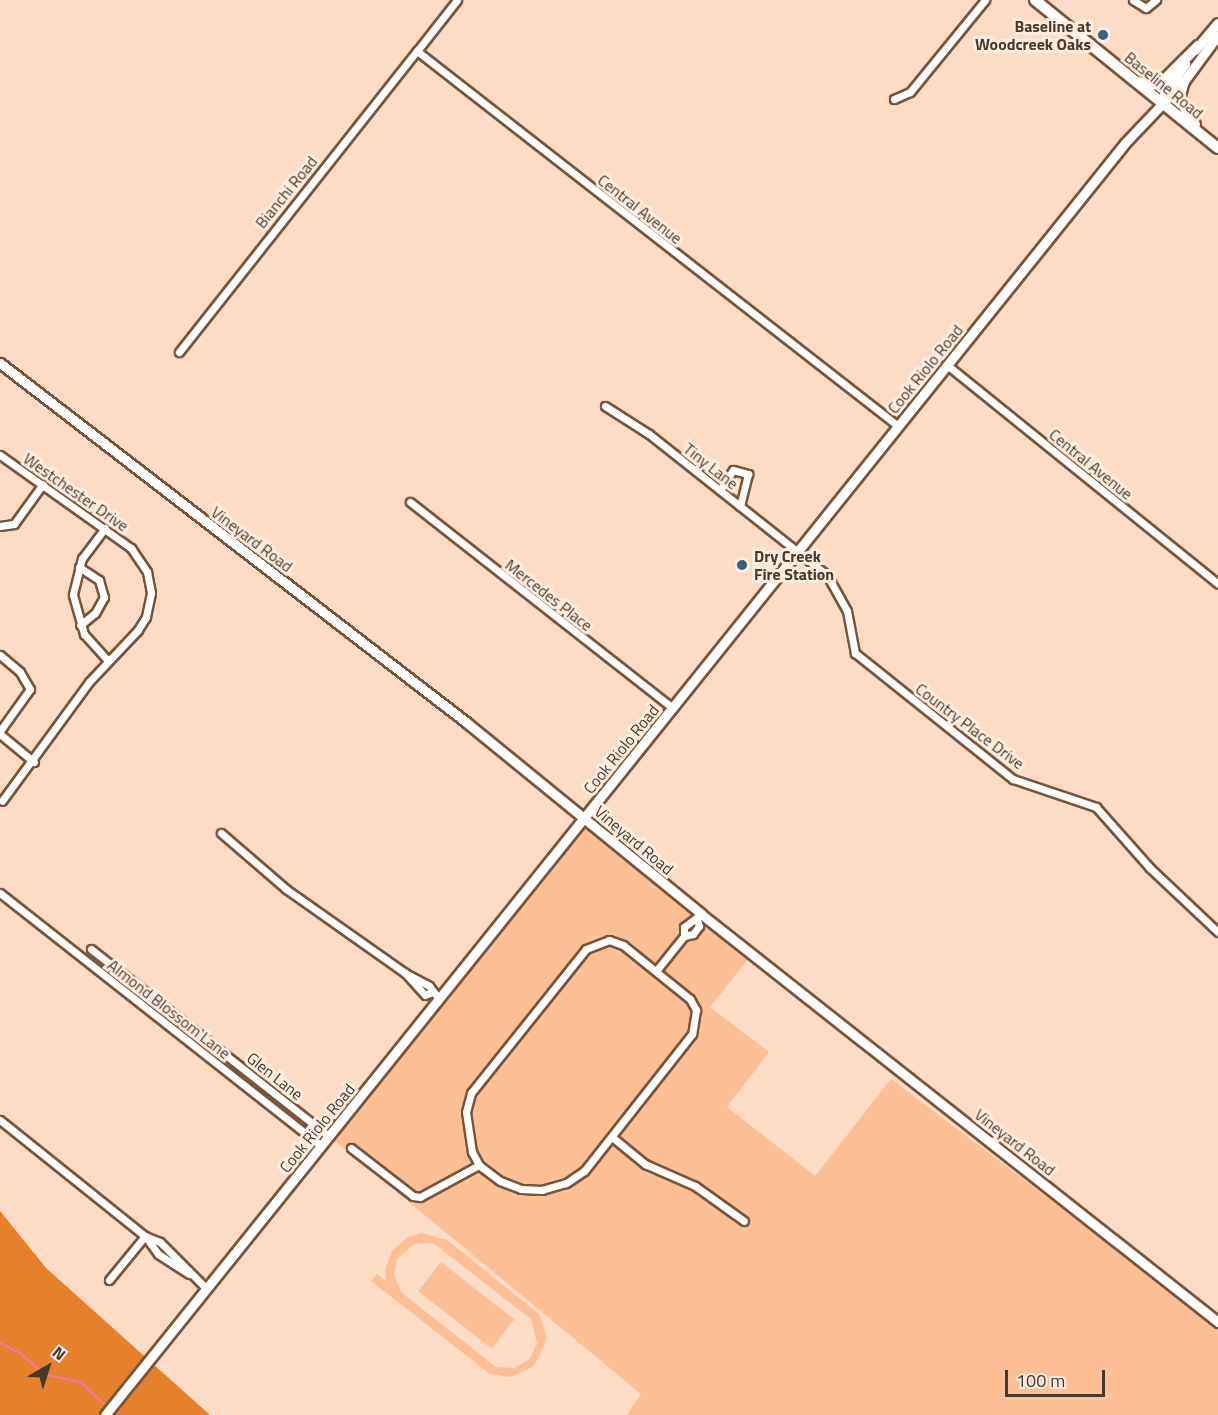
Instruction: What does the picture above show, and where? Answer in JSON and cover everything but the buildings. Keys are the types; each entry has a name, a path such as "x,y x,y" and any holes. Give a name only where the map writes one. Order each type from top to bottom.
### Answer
{"main road":[{"name":"Baseline Road","path":"1035,0 1218,148"},
{"path":"1135,81 1152,85 1162,82 1198,46"},
{"path":"1184,81 1179,98 1202,135"}],"street":[{"path":"417,51 457,0"},
{"path":"894,99 910,92 985,0"},
{"path":"1132,0 1146,8 1156,0"},
{"path":"1161,102 1198,46 1218,23"},
{"path":"1161,102 1184,81 1218,35"},
{"name":"Bianchi Road","path":"179,352 417,51"},
{"name":"Central Avenue","path":"417,51 898,426"},
{"name":"Cook Riolo Road","path":"105,1415 947,365 1161,102"},
{"name":"Vineyard Road","path":"0,363 346,628 584,819 699,917 1218,1322"},
{"name":"Central Avenue","path":"947,365 1218,584"},
{"name":"Tiny Lane","path":"606,406 649,434 798,552"},
{"name":"Westchester Drive","path":"0,455 105,528 141,558 151,593 146,617 138,630 108,661 34,762 2,801"},
{"path":"720,490 733,470 748,474 740,506"},
{"path":"0,526 14,524 43,484"},
{"name":"Mercedes Place","path":"410,502 673,708"},
{"path":"105,528 79,567 73,595 80,625 108,661"},
{"name":"Country Place Drive","path":"798,552 827,575 839,591 855,653 1013,779 1096,807 1150,868 1218,932"},
{"path":"79,567 99,580 104,597 95,613 80,625"},
{"path":"0,655 20,672 30,689 0,733 34,762"},
{"path":"221,833 286,889 418,983 429,986 430,993 439,999"},
{"name":"Almond Blossom Lane","path":"0,893 321,1146"},
{"path":"656,971 684,936 693,934 699,926 699,917"},
{"path":"609,940 624,945 656,971 690,999 697,1023 584,1171 566,1183 542,1190 521,1190 500,1182 479,1165 466,1133 466,1113 471,1094 585,949 609,940"},
{"name":"Glen Lane","path":"91,948 329,1136"},
{"path":"0,1120 145,1236 158,1254 207,1289"},
{"path":"612,1137 645,1164 695,1186 744,1221"},
{"path":"351,1148 404,1191 420,1197 479,1165"},
{"path":"109,1280 145,1236"}],"shaded area":[{"path":"580,823 749,958 710,1007 769,1052 727,1107 815,1176 891,1079 1218,1326 1218,1415 627,1415 641,1394 329,1136"},
{"path":"0,1211 46,1268 210,1415 0,1415"},
{"path":"421,1233 447,1240 539,1314 547,1338 534,1366 510,1377 490,1374 371,1281 377,1274 386,1281 385,1270 392,1251 408,1237","holes":["433,1243 531,1319 537,1343 530,1359 514,1368 496,1367 402,1293 394,1275 397,1259 414,1244"]},
{"path":"441,1262 514,1319 492,1348 418,1291"}],"waterway":[{"path":"0,1343 20,1353 44,1374 82,1383 107,1407"}],"place":[{"name":"Baseline at Woodcreek Oaks","path":"1103,35"},
{"name":"Dry Creek Fire Station","path":"742,565"}]}
